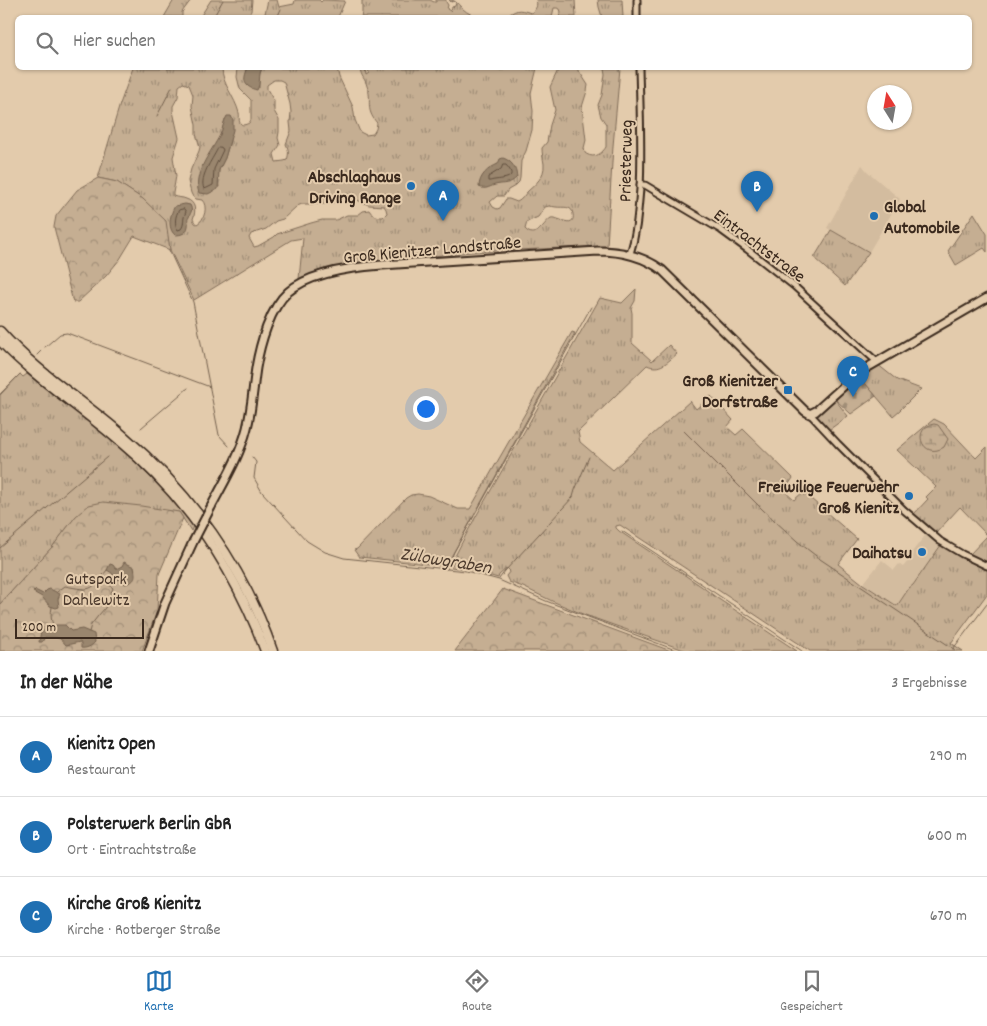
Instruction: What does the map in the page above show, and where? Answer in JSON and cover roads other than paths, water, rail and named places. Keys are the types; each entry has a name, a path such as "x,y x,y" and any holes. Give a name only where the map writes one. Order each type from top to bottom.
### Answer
{"highway":[{"path":"0,331 33,363 124,435 178,489 209,528 242,581 254,604 273,651"},
{"path":"0,341 42,380 121,442 173,494 201,529 236,585 248,608 265,651"}],"main road":[{"name":"Groß Kienitzer Landstraße","path":"149,651 165,603 245,436 252,406 258,360 274,310 284,296 294,287 317,276 372,266 580,252 611,251 630,254"},
{"path":"630,254 662,270 810,414 816,412 858,373 987,298"}],"street":[{"path":"637,0 637,15"},
{"name":"Priesterweg","path":"630,254 636,232 640,185 639,70"},
{"name":"Eintrachtstraße","path":"640,185 645,185 724,232 794,286 877,362"},
{"path":"810,414 904,510 944,544 985,565"}],"water":[{"path":"247,70 261,70 257,90 247,85 245,76"},
{"path":"227,116 231,116 233,120 233,130 225,158 219,170 218,189 208,194 199,193 198,178 200,171 220,135"},
{"path":"503,158 513,165 517,177 506,183 485,188 479,187 479,183 485,173"},
{"path":"190,205 192,210 187,230 180,235 175,235 170,225 172,213 175,206"},
{"path":"124,562 134,567 135,574 131,582 125,584 119,579 116,580 112,573 107,570 110,564 116,569 122,566"},
{"path":"50,589 60,594 58,599 59,607 50,606 42,597 33,592 35,590 43,594"},
{"path":"56,625 65,625 71,631 82,629 94,634 95,642 89,647 81,648 80,642 66,645 57,638 45,637 42,642 39,642 41,631 44,627 51,628"}],"waterway":[{"path":"215,15 223,0"},
{"path":"278,15 281,9"},
{"path":"157,116 172,87"},
{"name":"Zülowgraben","path":"169,250 193,302 219,435 229,446"},
{"path":"478,509 591,307"},
{"path":"45,347 60,334 67,333 210,387"},
{"path":"37,355 41,351"},
{"path":"0,395 20,374"},
{"path":"141,428 188,388"},
{"path":"684,431 763,510 797,541 820,559 948,645"},
{"path":"0,548 107,457"},
{"name":"Zülowgraben","path":"252,457 256,462 254,478 262,492 307,541 325,552 344,558 466,571 499,580 546,601 678,651"},
{"path":"499,579 573,497 589,457"},
{"path":"447,569 474,516"},
{"path":"622,531 802,651"},
{"path":"57,592 65,586 81,589 90,588 107,570"},
{"path":"89,632 91,625 105,608 113,588 101,578"},
{"path":"953,649 987,604"},
{"path":"52,607 51,619 54,626"},
{"path":"951,647 956,651"}],"place":[{"name":"Abschlaghaus Driving Range","path":"411,186"},
{"name":"Polsterwerk Berlin GbR","path":"757,212"},
{"name":"Global Automobile","path":"874,216"},
{"name":"Kienitz Open","path":"443,221"},
{"name":"Groß Kienitzer Dorfstraße","path":"788,390"},
{"name":"Kirche Groß Kienitz","path":"853,397"},
{"name":"Freiwilige Feuerwehr Groß Kienitz","path":"909,496"},
{"name":"Daihatsu","path":"922,552"}],"park label":[{"name":"Gutspark Dahlewitz","path":"96,588"}]}
